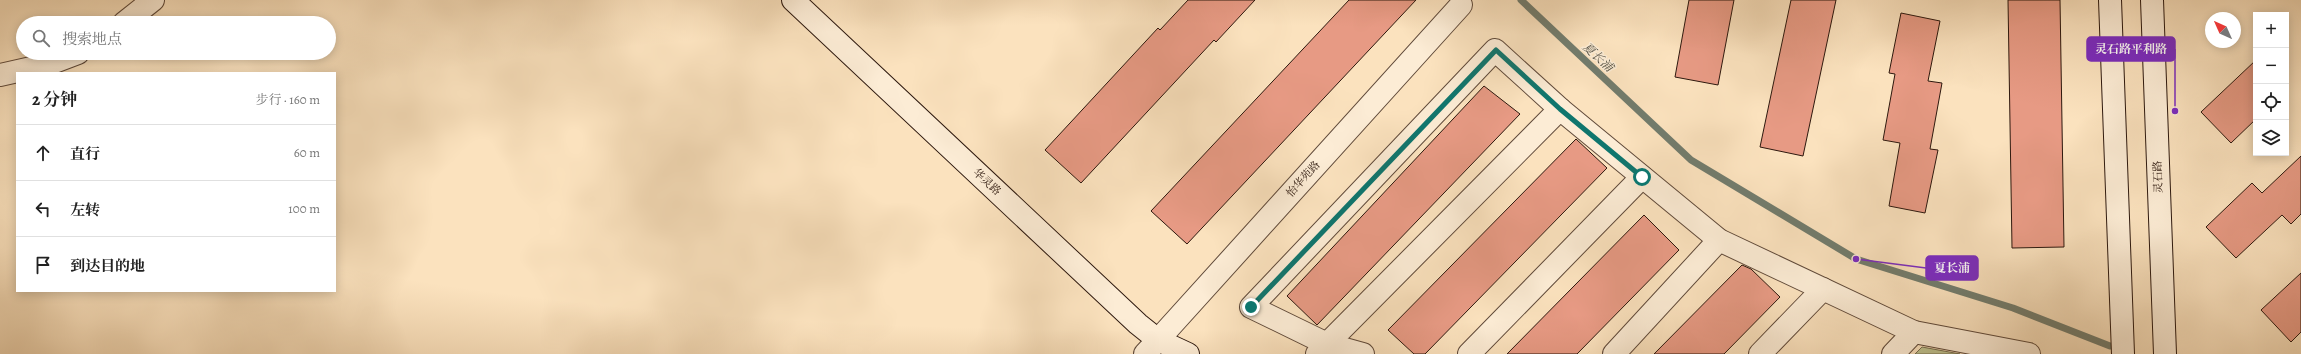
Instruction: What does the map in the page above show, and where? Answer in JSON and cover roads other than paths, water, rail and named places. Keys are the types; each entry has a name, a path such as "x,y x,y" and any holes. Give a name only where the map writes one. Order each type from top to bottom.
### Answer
{"street":[{"path":"133,16 153,0"},
{"name":"华灵路","path":"793,0 1138,324 1152,347 1188,354"},
{"path":"2110,0 2123,354"},
{"name":"灵石路","path":"2152,0 2164,354"},
{"name":"怡华苑路","path":"1152,347 1461,5"},
{"path":"1363,354 1322,349 1251,307 1496,50 1560,109 1719,240 1914,332 2029,354"},
{"path":"0,74 49,64 60,60"},
{"path":"1322,349 1560,109"},
{"path":"1469,354 1642,177"},
{"path":"1614,354 1719,240"},
{"path":"1760,354 1823,289"},
{"path":"1893,354 1914,332"}],"waterway":[{"name":"夏长浦","path":"1521,0 1691,160 1856,259 2013,308 2110,346"}],"place":[{"name":"灵石路平利路","path":"2175,111"},
{"name":"夏长浦","path":"1856,259"}]}
